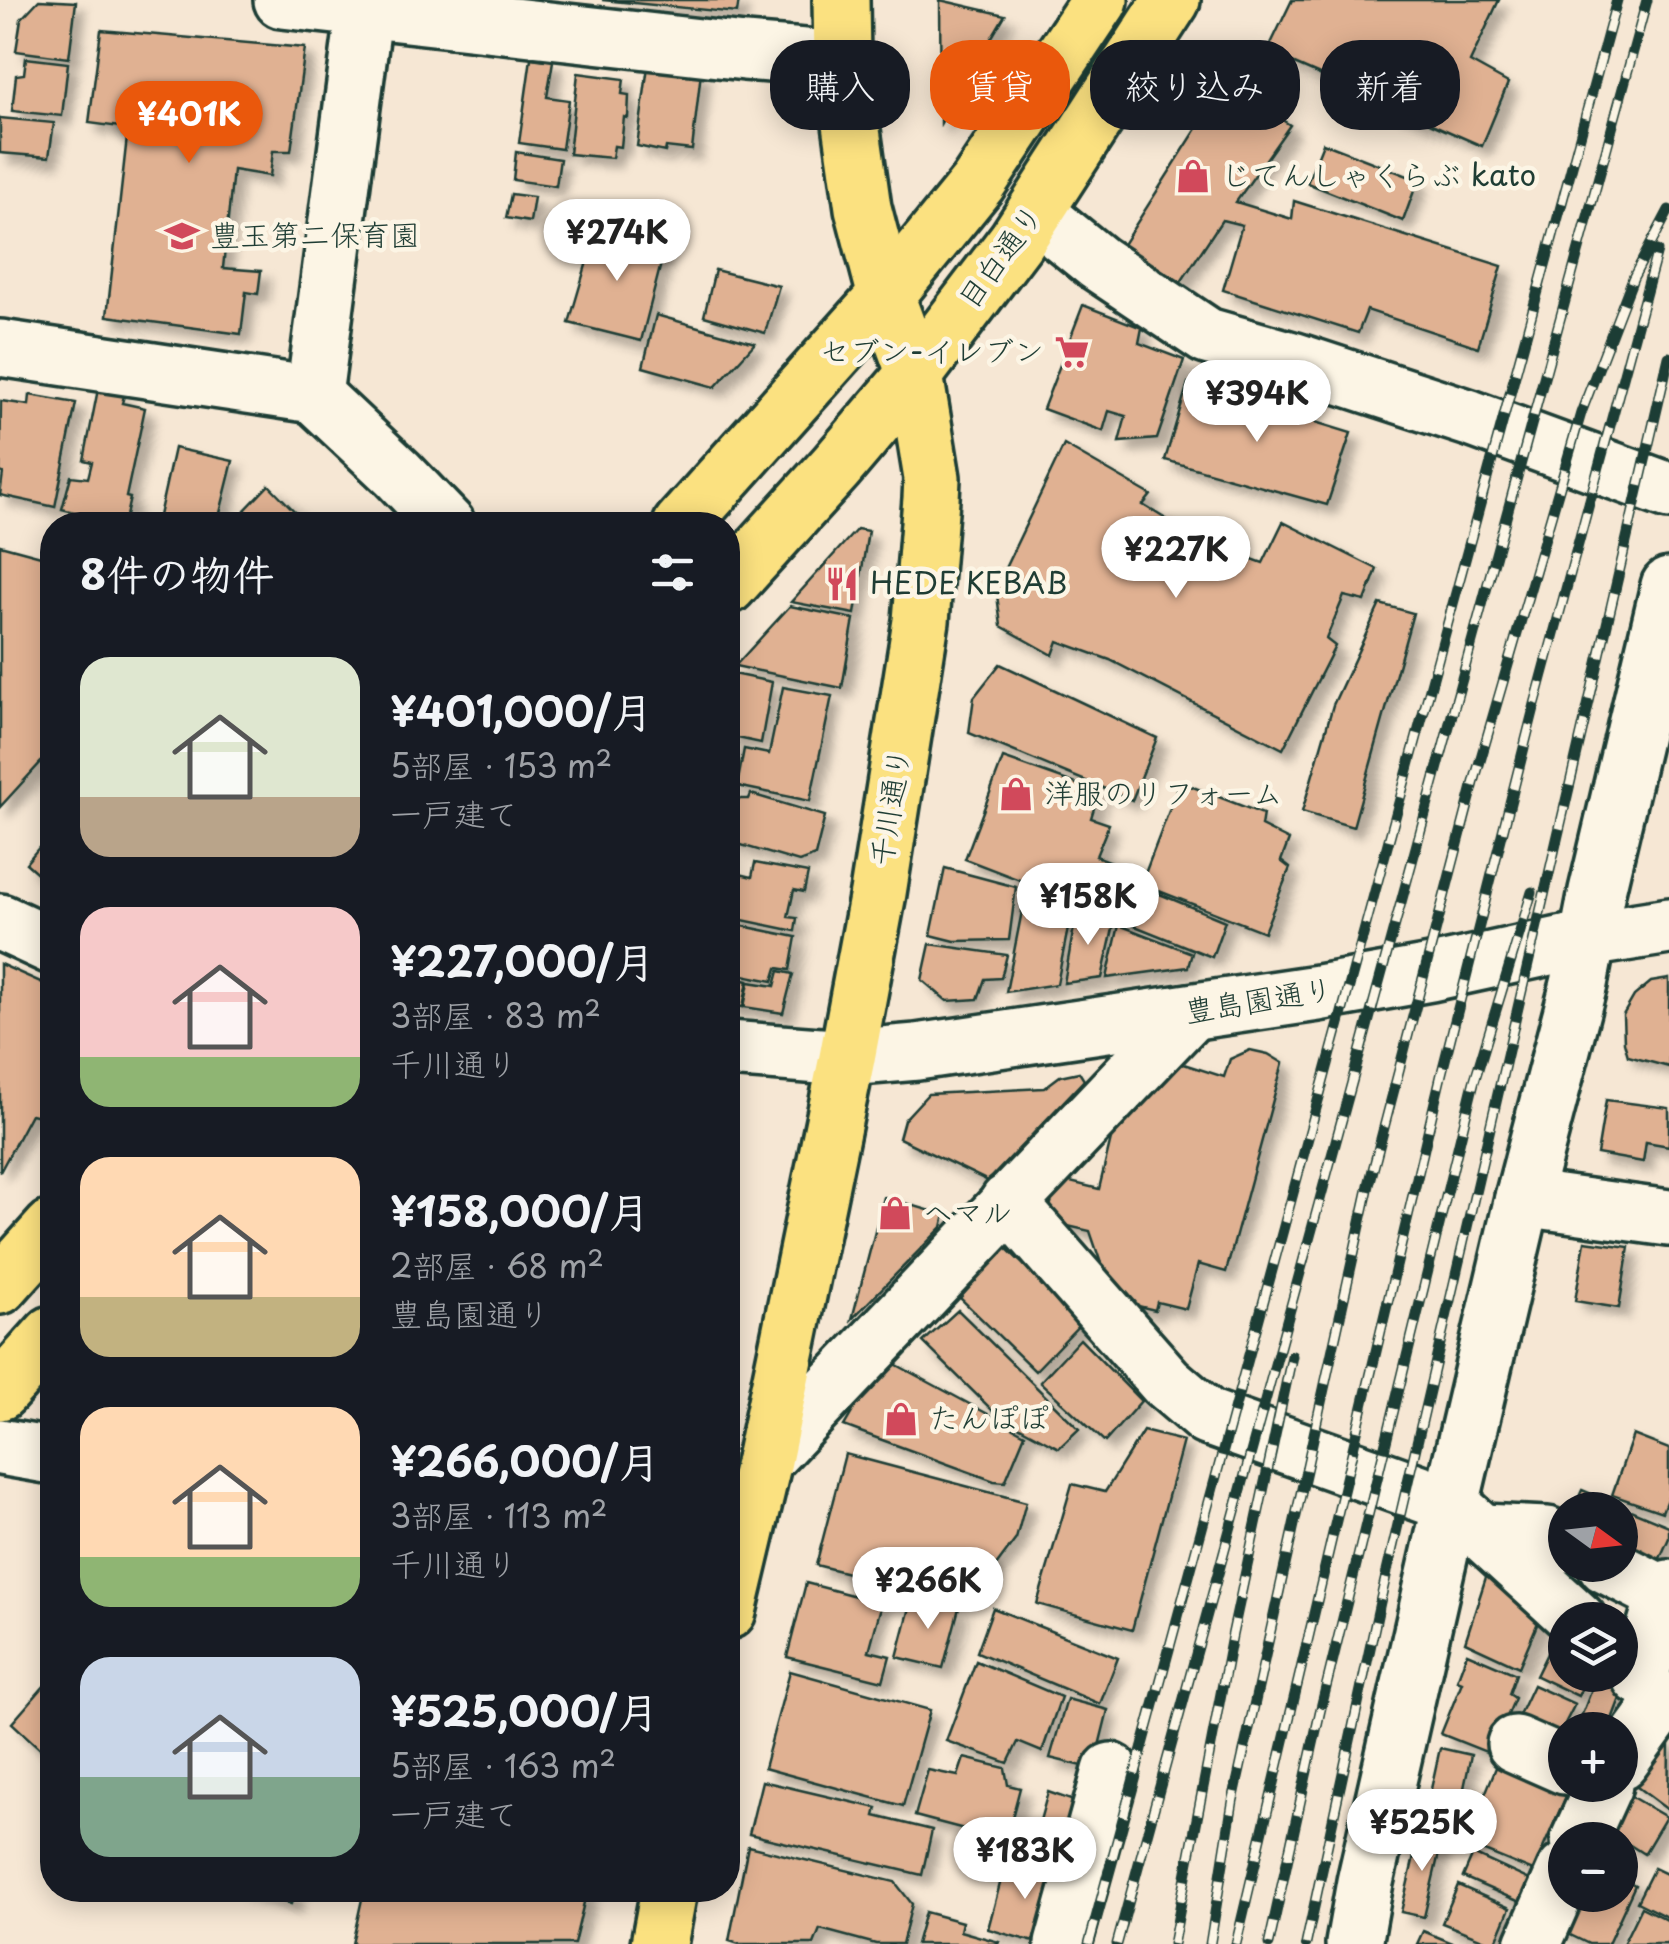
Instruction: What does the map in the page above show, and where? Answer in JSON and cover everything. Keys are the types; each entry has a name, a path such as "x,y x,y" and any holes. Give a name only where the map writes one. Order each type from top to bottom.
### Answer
{"main road":[{"name":"千川通り","path":"841,0 842,40"},
{"name":"目白通り","path":"693,512 886,296 978,184 1100,0"},
{"name":"目白通り","path":"740,573 915,374 1016,241 1172,0"},
{"name":"千川通り","path":"740,1561 764,1460 878,893 921,621 932,478 915,374 886,296 862,208 851,130"},
{"path":"0,1286 40,1241"},
{"path":"0,1392 40,1347"},
{"path":"659,1944 667,1902"}],"street":[{"path":"282,0 366,5 770,54"},
{"path":"314,395 366,5"},
{"path":"1035,212 1098,263 1207,336 1470,418 1669,491"},
{"path":"0,348 314,395 435,512"},
{"path":"1354,1944 1365,1882 1467,1518 1523,1198 1579,984 1669,586"},
{"path":"0,922 40,940"},
{"name":"豊島園通り","path":"740,1050 846,1058 917,1052 1318,994 1669,926"},
{"path":"764,1460 1191,1012"},
{"path":"1523,1198 1669,1218"},
{"path":"1008,1202 1166,1382 1207,1417 1467,1518 1548,1536"},
{"path":"0,1446 40,1454"},
{"path":"1467,1518 1558,1602"},
{"path":"1638,1579 1667,1591 1648,1685 1638,1712"},
{"path":"1515,1744 1548,1759"},
{"path":"1063,1944 1110,1771"},
{"path":"1532,1944 1548,1909"}],"building":[{"path":"39,0 76,2 69,58 16,51 21,19"},
{"path":"602,0 739,0 737,13"},
{"path":"940,0 1005,15 990,40 940,40"},
{"path":"1292,0 1499,0 1470,62 1508,83 1482,146 1445,130 1460,130 1460,40 1320,40 1320,75 1300,66 1300,40 1273,40"},
{"path":"101,30 305,48 291,151 273,151 270,176 233,170 223,268 261,271 258,294 246,292 241,334 107,316 128,128 89,123"},
{"path":"26,58 68,63 62,116 12,111 16,75 24,74"},
{"path":"531,58 553,61 547,97 569,100 562,149 519,143"},
{"path":"648,66 701,72 692,150 666,147 665,152 637,146"},
{"path":"578,73 624,79 622,94 629,95 628,118 624,117 621,147 614,146 612,158 569,154"},
{"path":"0,118 54,123 49,157 0,153"},
{"path":"1196,130 1286,130 1236,202 1292,219 1294,201 1502,266 1478,347 1367,310 1358,333 1223,290 1242,225 1222,220 1181,282 1122,246"},
{"path":"1323,143 1418,180 1403,221 1307,183"},
{"path":"516,152 560,159 556,186 513,180"},
{"path":"511,194 534,197 530,222 506,218"},
{"path":"601,214 620,219 614,239 664,252 641,341 569,323"},
{"path":"715,270 779,286 765,333 704,316"},
{"path":"1083,305 1142,328 1139,343 1184,360 1157,439 1119,442 1126,416 1109,411 1103,431 1043,409"},
{"path":"656,315 755,343 715,387 643,367"},
{"path":"1188,383 1351,433 1327,505 1165,460"},
{"path":"98,389 124,396 122,403 145,408 126,497 130,498 127,512 62,509 71,476 88,478 92,462 84,460"},
{"path":"30,395 76,403 55,507 0,495 1,401 29,405"},
{"path":"1064,445 1151,495 1143,505 1166,519 1160,541 1234,576 1241,555 1263,563 1283,522 1377,569 1365,601 1344,596 1326,639 1335,646 1283,749 1110,660 1058,641 1053,655 1001,626 996,587"},
{"path":"174,448 233,461 220,512 160,512"},
{"path":"269,485 295,512 248,512 245,510"},
{"path":"857,529 868,531 855,614 791,602"},
{"path":"0,545 40,556 40,763 0,807"},
{"path":"1380,604 1413,613 1353,827 1302,812 1333,705"},
{"path":"790,606 854,619 842,688 740,667 740,661"},
{"path":"1000,664 1157,738 1132,800 969,733 974,697"},
{"path":"740,675 772,682 761,743 740,739"},
{"path":"783,687 832,696 810,801 740,787 744,749 769,754"},
{"path":"1003,758 1099,792 1091,818 1109,824 1096,856 1132,870 1116,917 965,859"},
{"path":"1180,782 1263,814 1261,826 1289,840 1281,861 1290,868 1264,932 1141,884"},
{"path":"751,794 825,816 815,856 799,862 741,845 740,799 749,799"},
{"path":"40,846 40,875 26,863"},
{"path":"755,863 808,873 804,892 794,890 788,917 797,918 795,931 740,920 740,874 752,877"},
{"path":"945,868 1016,887 1009,940 955,941 931,935"},
{"path":"1133,883 1225,921 1212,957 1120,920"},
{"path":"1025,896 1061,902 1060,916 1070,918 1057,984 1006,992"},
{"path":"1077,910 1114,924 1102,978 1064,983"},
{"path":"740,925 796,937 790,970 777,968 773,981 740,974"},
{"path":"1119,925 1192,953 1188,967 1107,978"},
{"path":"930,944 1007,955 1001,978 985,979 978,999 947,1001 922,980"},
{"path":"0,964 40,982 40,1116 31,1114 0,1172"},
{"path":"779,971 793,974 783,1013 744,1007 749,982 775,986"},
{"path":"740,979 748,981 740,1007"},
{"path":"1669,979 1669,1067 1628,1056 1623,1015 1634,996 1651,982"},
{"path":"1250,1050 1283,1063 1226,1272 1198,1264 1186,1309 1157,1302 1155,1310 1117,1301 1090,1231 1046,1221 1058,1179 1099,1189 1118,1110 1171,1066 1184,1064 1224,1077 1230,1059"},
{"path":"1079,1072 1084,1080 988,1181 899,1138 904,1120 928,1094 1044,1088 1060,1076"},
{"path":"1606,1100 1669,1108 1669,1146 1646,1142 1643,1162 1597,1154"},
{"path":"884,1197 945,1215 942,1227 852,1319"},
{"path":"1585,1241 1629,1247 1619,1308 1575,1301"},
{"path":"1005,1247 1083,1321 1035,1371 960,1298"},
{"path":"958,1310 1079,1429 1059,1448 996,1414 923,1342"},
{"path":"1080,1339 1141,1401 1105,1442 1040,1382"},
{"path":"884,1358 1025,1434 1005,1482 844,1426"},
{"path":"1143,1431 1183,1441 1132,1630 1037,1604 1072,1484 1105,1492"},
{"path":"1633,1435 1669,1449 1669,1494 1662,1512 1638,1504 1638,1492 1613,1492"},
{"path":"845,1454 1026,1502 1016,1539 987,1578 896,1551 888,1583 816,1565"},
{"path":"1638,1513 1669,1526 1669,1538 1656,1567 1638,1559"},
{"path":"1487,1574 1542,1613 1519,1667 1465,1642"},
{"path":"806,1583 882,1603 869,1651 890,1656 883,1681 787,1657"},
{"path":"913,1596 959,1608 943,1668 897,1657"},
{"path":"993,1608 1118,1658 1100,1704 977,1652"},
{"path":"1548,1651 1548,1682 1536,1676"},
{"path":"1467,1653 1516,1674 1509,1694 1515,1698 1491,1754 1441,1734 1462,1682 1457,1680"},
{"path":"976,1661 1061,1697 1042,1752 1018,1742 1008,1763 946,1741"},
{"path":"790,1671 930,1710 903,1806 764,1768"},
{"path":"1533,1685 1575,1704 1571,1712 1548,1712 1548,1732 1518,1717"},
{"path":"40,1691 40,1749 12,1723"},
{"path":"1591,1692 1622,1693 1615,1712 1583,1712"},
{"path":"1067,1699 1108,1710 1096,1758 1086,1767 1050,1758"},
{"path":"1660,1738 1669,1745 1668,1810 1638,1788 1638,1769"},
{"path":"1440,1748 1471,1755 1459,1812 1466,1813 1461,1830 1424,1821"},
{"path":"964,1758 1005,1768 1008,1785 1020,1788 1006,1840 915,1816 928,1770 958,1776"},
{"path":"1499,1760 1548,1779 1548,1802 1563,1802 1555,1822 1548,1822 1548,1837 1533,1871 1465,1843"},
{"path":"762,1781 877,1808 875,1816 932,1830 922,1875 749,1834"},
{"path":"1048,1792 1071,1800 1077,1826 1065,1871 1029,1860"},
{"path":"1638,1801 1666,1817 1644,1854 1638,1850 1638,1822 1609,1822 1620,1802"},
{"path":"1420,1831 1443,1836 1424,1917 1401,1912"},
{"path":"748,1846 895,1882 912,1904 902,1944 876,1944 820,1929 814,1944 739,1944 729,1941 737,1902 740,1902"},
{"path":"1473,1854 1530,1880 1520,1902 1463,1877"},
{"path":"1006,1861 1064,1877 1041,1944 988,1929"},
{"path":"1654,1868 1669,1875 1669,1918 1638,1900"},
{"path":"1458,1885 1510,1908 1495,1944 1442,1923"},
{"path":"361,1902 584,1902 574,1944 352,1944"},
{"path":"1641,1907 1669,1921 1669,1944 1623,1944"},
{"path":"925,1912 962,1922 960,1931 999,1942 916,1944"},
{"path":"1563,1912 1623,1912 1608,1944 1589,1944 1556,1928"},
{"path":"1423,1931 1455,1944 1417,1944"}],"railway":[{"path":"1089,1944 1617,0"},
{"path":"1117,1944 1647,0"},
{"path":"1210,1944 1233,1801 1369,1185 1476,775 1581,413 1633,278 1669,210"},
{"path":"1236,1944 1442,1072 1535,704 1657,251"},
{"path":"1306,1944 1380,1602 1669,357"},
{"path":"1269,1944 1320,1712 1474,1082 1532,892"},
{"path":"1173,1944 1232,1636 1292,1356"}],"place":[{"name":"じてんしゃくらぶ kato","path":"1193,176"},
{"name":"豊玉第二保育園","path":"182,236"},
{"name":"セブン-イレブン","path":"1072,352"},
{"name":"HEDE KEBAB","path":"842,584"},
{"name":"洋服のリフォーム","path":"1016,794"},
{"name":"ヘマル","path":"895,1213"},
{"name":"たんぽぽ","path":"901,1419"}]}
